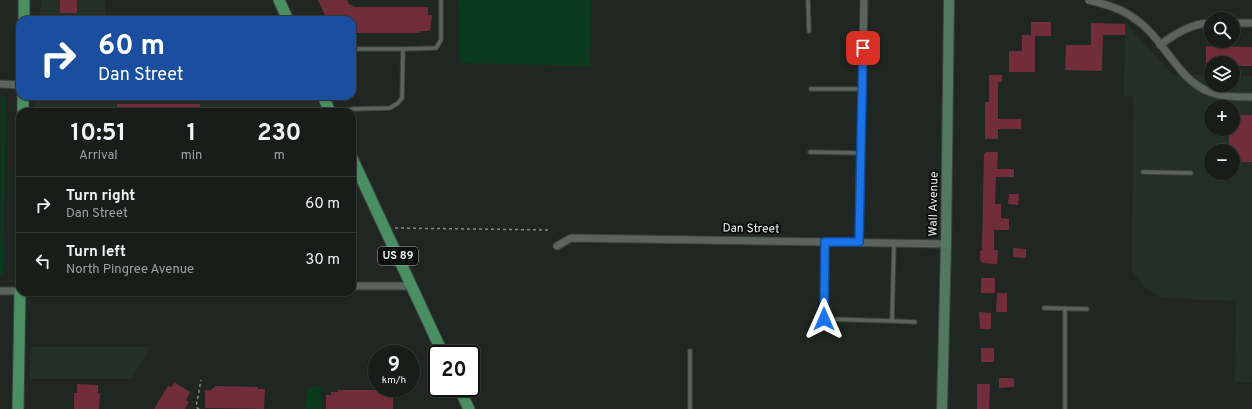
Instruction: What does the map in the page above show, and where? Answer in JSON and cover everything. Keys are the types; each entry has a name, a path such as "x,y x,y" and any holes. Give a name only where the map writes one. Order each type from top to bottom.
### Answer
{"main road":[{"path":"24,0 24,16"},
{"path":"279,0 286,16"},
{"name":"Wall Avenue","path":"942,409 949,0"},
{"name":"US 89","path":"356,166 439,345"},
{"path":"18,409 20,296"},
{"path":"463,397 469,409"}],"street":[{"path":"859,242 864,0"},
{"path":"1090,0 1120,8 1144,26 1193,83 1210,92 1228,96 1252,97"},
{"path":"1160,45 1177,32 1204,23"},
{"path":"1240,23 1252,23"},
{"path":"0,84 16,85"},
{"name":"Dan Street","path":"557,246 572,238 946,244"},
{"path":"356,286 412,286"},
{"path":"0,291 16,291"}],"lane":[{"path":"356,49 436,48 442,40 441,0"},
{"path":"808,0 808,31"},
{"path":"356,109 390,108 398,103 402,98 403,49"},
{"path":"811,89 861,89"},
{"path":"810,152 860,153"},
{"path":"1143,172 1191,174"},
{"path":"825,242 824,319 915,322"},
{"path":"892,321 894,244"},
{"path":"1044,308 1087,309"},
{"path":"1065,308 1065,409"},
{"path":"690,351 690,409"}],"path":[{"path":"385,228 549,230"},
{"path":"199,409 196,407 201,380"}],"shaded area":[{"path":"41,0 105,0 105,16 40,16"},
{"path":"1125,23 1173,75 1204,75 1204,92 1240,92 1240,76 1252,76 1252,382 1235,382 1236,301 1162,298 1143,286 1132,270 1133,97 1124,96"},
{"path":"35,100 317,100 320,108 35,108"},
{"path":"31,347 149,347 148,352 131,379 30,379"}],"green space":[{"path":"459,0 591,0 590,66 460,63"},
{"path":"1,97 6,97 3,275 0,275"},
{"path":"307,387 321,387 321,409 306,409"}],"building":[{"path":"60,0 77,0 77,13 60,13"},
{"path":"318,0 347,0 349,4 355,7 428,7 428,15 432,15 430,31 420,31 420,33 356,33 356,16 325,16"},
{"path":"1031,22 1051,22 1051,36 1035,36 1035,72 1009,72 1009,51 1022,51 1022,35 1031,35"},
{"path":"1091,23 1125,24 1125,35 1103,35 1102,71 1065,70 1066,45 1091,45"},
{"path":"1252,47 1252,66 1240,66 1240,56 1206,56 1206,48"},
{"path":"989,75 1002,75 1002,82 998,82 998,119 1021,119 1021,129 998,129 998,139 985,139 985,102 989,102"},
{"path":"117,104 200,104 200,108 117,108"},
{"path":"1240,115 1252,115 1252,162 1240,162 1240,144 1229,144 1229,136 1240,136"},
{"path":"986,152 998,152 997,169 1014,169 1014,177 996,177 995,204 1001,204 1001,218 1009,219 1009,230 994,230 994,250 998,250 997,264 981,263 982,261 980,261 980,251 982,251 984,154"},
{"path":"1009,194 1019,194 1018,205 1008,204"},
{"path":"1013,248 1026,249 1026,258 1013,257"},
{"path":"981,278 995,278 995,293 981,293"},
{"path":"997,293 1007,293 1007,312 996,312"},
{"path":"979,312 991,313 991,329 980,329"},
{"path":"981,348 994,348 994,362 981,362"},
{"path":"999,378 1014,378 1014,387 999,388"},
{"path":"174,382 190,392 186,400 189,402 185,409 154,409 168,386 172,387"},
{"path":"77,384 98,385 98,393 100,393 99,409 74,409 74,393 77,393"},
{"path":"977,384 990,384 989,409 977,409"},
{"path":"215,386 258,387 258,389 265,389 264,409 205,408 205,390 212,390"},
{"path":"338,390 368,390 368,397 393,397 393,409 326,409 326,395 331,395 331,392 338,392"}],"route":[{"path":"824,319 825,242 859,242 863,48"}]}
